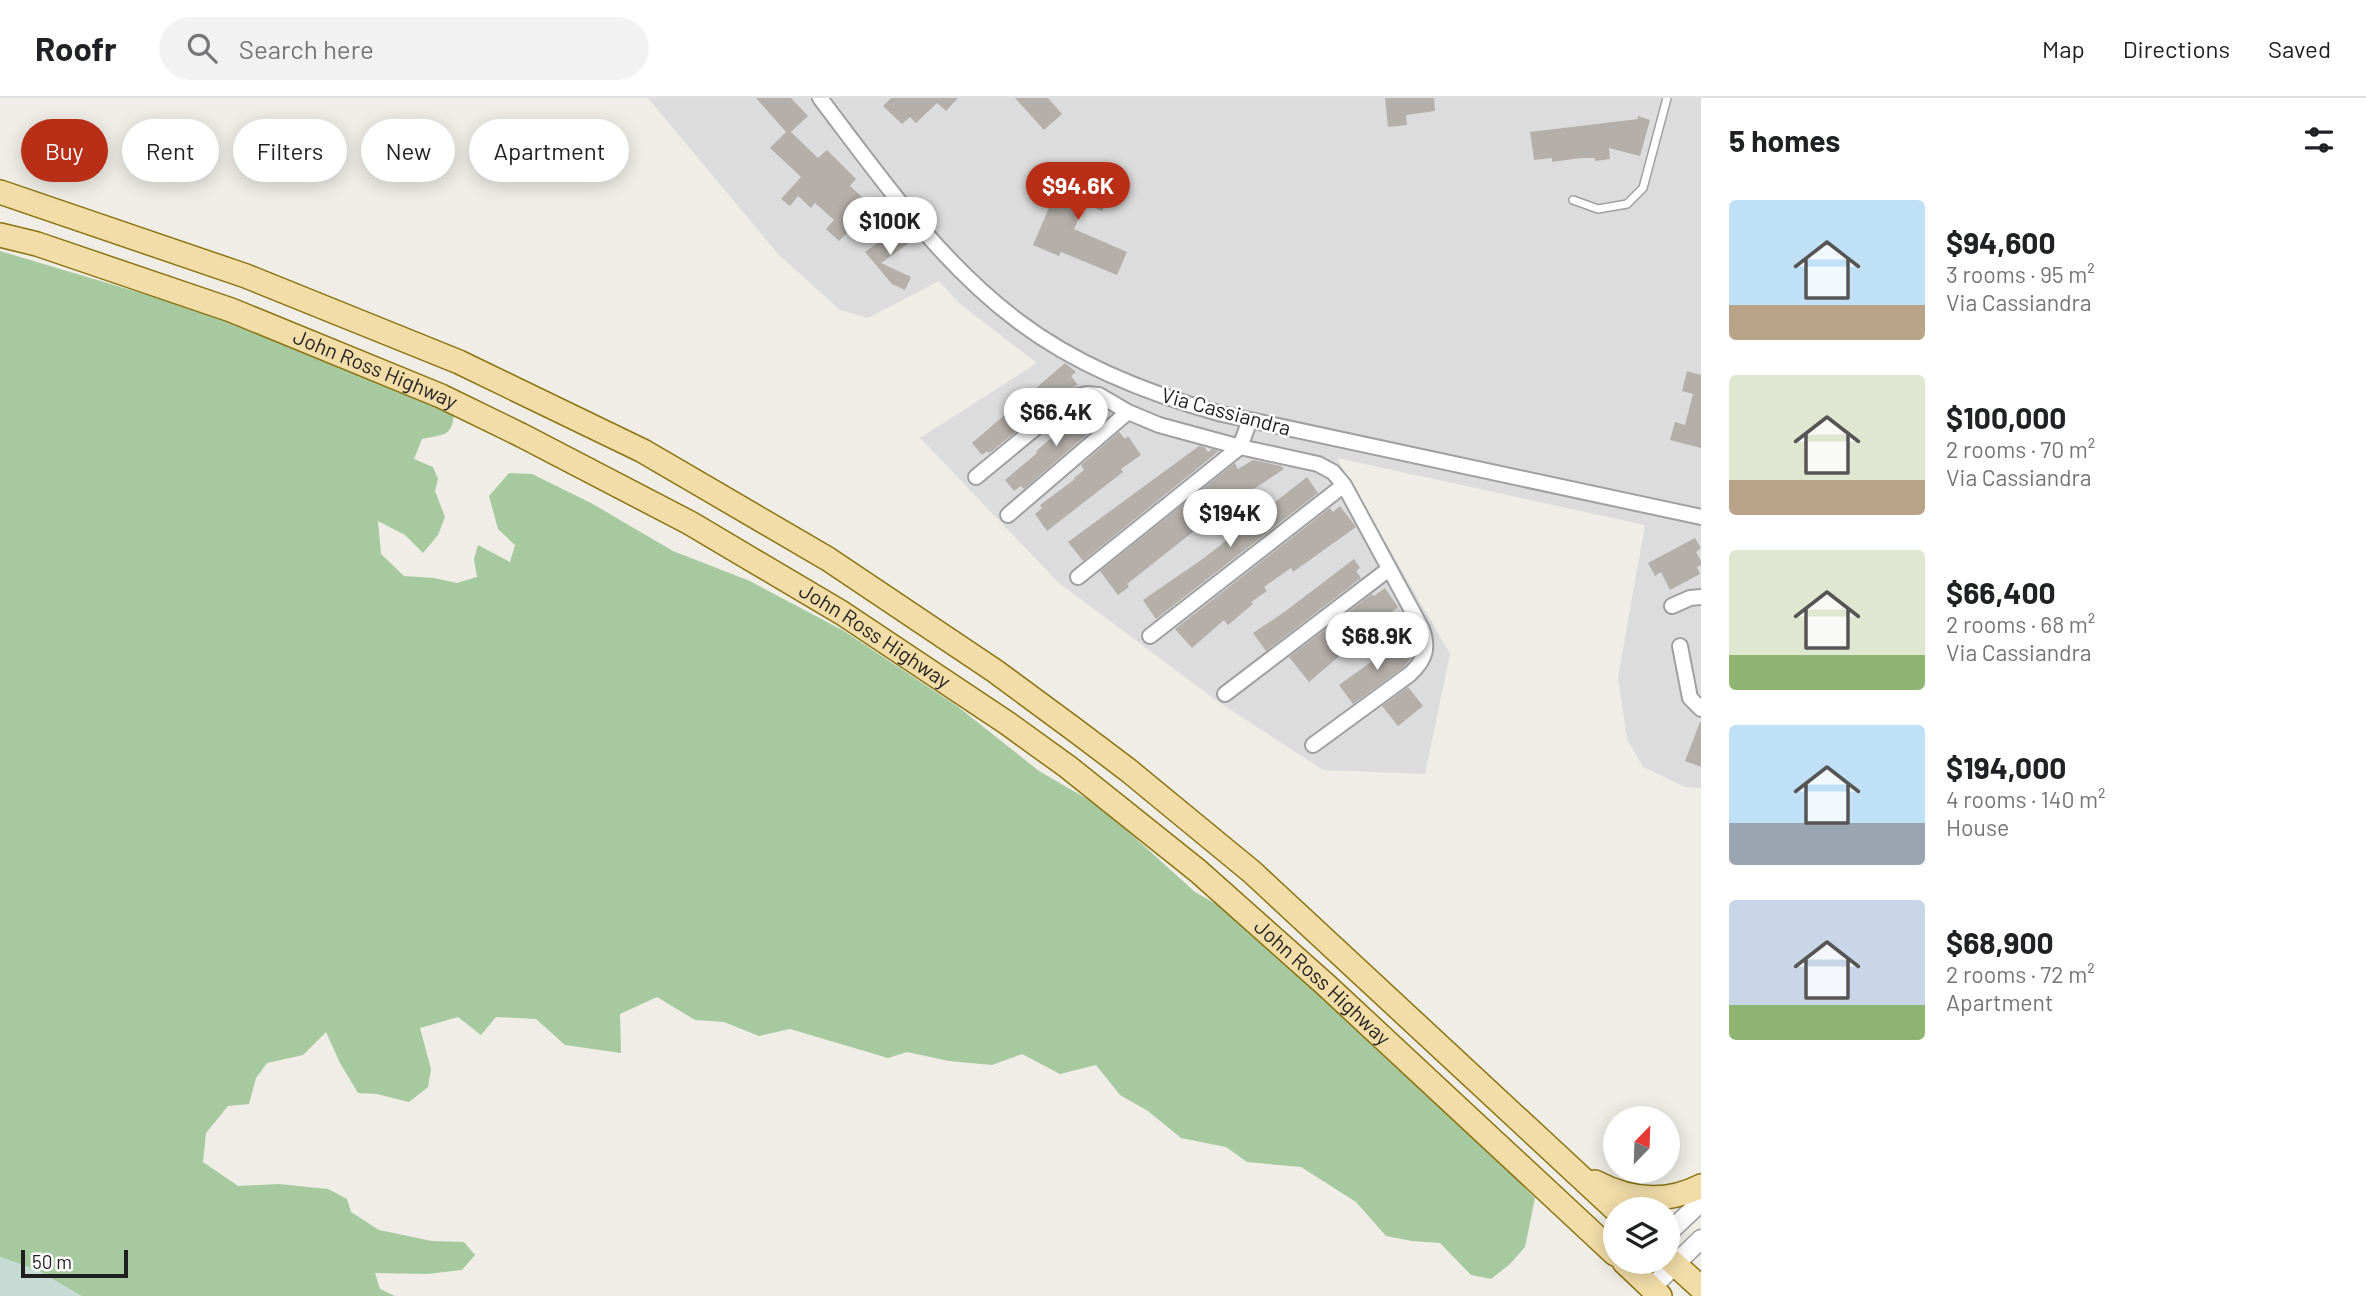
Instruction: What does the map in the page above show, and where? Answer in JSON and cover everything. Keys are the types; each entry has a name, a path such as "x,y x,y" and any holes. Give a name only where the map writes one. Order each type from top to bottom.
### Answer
{"main road":[{"name":"John Ross Highway","path":"0,192 246,276 459,362 643,452 828,559 995,671 1139,778 1252,872 1603,1198"},
{"name":"John Ross Highway","path":"0,235 37,244 231,310 441,396 690,523 842,612 1058,760 1198,872 1326,985 1603,1239"},
{"path":"1574,1170 1608,1189 1639,1198 1676,1196 1701,1186"},
{"path":"1680,1268 1701,1288"},
{"name":"John Ross Highway","path":"1639,1274 1656,1292"}],"street":[{"name":"Via Cassiandra","path":"820,98 891,192 952,262 992,300 1021,323 1079,357 1144,389 1180,402 1250,420 1701,517"},
{"path":"976,477 1073,397 1094,393 1153,423 1240,447 1325,466 1333,472 1344,485 1426,641 1423,660 1410,674 1313,745"},
{"path":"1008,515 1128,412"},
{"path":"1078,577 1240,447 1250,420"},
{"path":"1150,636 1344,485"},
{"path":"1225,694 1389,569"},
{"path":"1672,606 1690,598 1701,597"},
{"path":"1680,646 1690,698 1701,709"},
{"path":"1680,1222 1701,1202"},
{"path":"1680,1255 1701,1239"},
{"path":"1656,1292 1665,1274"}],"lane":[{"path":"1573,200 1598,209 1627,204 1643,188 1667,98"}],"shaded area":[{"path":"648,98 1701,98 1701,788 1685,787 1643,767 1627,739 1618,677 1645,525 1337,458 1450,654 1425,774 1323,770 1217,701 1059,583 920,438 1037,363 960,304 939,281 868,318 840,310 779,255"},
{"path":"0,1257 39,1271 81,1296 0,1296"}],"green space":[{"path":"0,251 171,302 291,344 454,415 451,428 445,434 422,439 414,459 433,467 438,479 435,491 445,517 438,535 423,553 405,535 378,521 381,554 404,576 457,583 477,577 474,559 478,545 510,562 515,545 498,529 489,496 509,473 532,474 591,503 673,551 750,581 844,631 957,706 1039,771 1101,807 1195,892 1246,921 1444,1107 1535,1198 1525,1247 1491,1279 1471,1275 1440,1243 1386,1236 1356,1202 1301,1167 1247,1162 1226,1147 1181,1138 1148,1111 1120,1095 1096,1065 1060,1074 1022,1054 992,1065 949,1061 907,1052 888,1058 790,1029 759,1036 724,1022 695,1020 657,997 620,1014 621,1053 565,1045 536,1019 496,1017 481,1035 458,1017 420,1028 431,1069 428,1087 409,1102 377,1094 358,1093 326,1032 303,1055 267,1063 256,1078 249,1104 228,1106 206,1133 203,1162 238,1186 279,1184 328,1189 347,1199 351,1212 379,1230 432,1241 464,1242 475,1255 462,1270 427,1274 375,1273 380,1289 395,1296 81,1296 39,1271 0,1257"}],"building":[{"path":"756,98 791,98 808,116 791,132 818,158 827,150 856,179 850,186 873,207 839,241 826,229 834,220 815,203 811,208 798,196 790,206 781,199 801,177 770,148 786,132"},
{"path":"891,98 958,98 946,111 937,103 916,123 910,117 902,124 883,106"},
{"path":"1015,98 1048,98 1062,114 1044,130"},
{"path":"1385,98 1434,98 1435,111 1406,115 1407,125 1388,127"},
{"path":"1638,116 1650,120 1640,156 1609,148 1610,159 1595,161 1595,158 1581,158 1552,162 1552,158 1534,160 1530,132 1638,119"},
{"path":"1067,166 1113,185 1102,211 1085,204 1074,229 1127,252 1117,275 1061,252 1059,256 1033,245"},
{"path":"898,228 909,243 881,263 911,277 905,290 892,284 865,252"},
{"path":"1065,363 1076,372 1071,376 1078,385 1067,390 992,451 982,455 972,443"},
{"path":"1687,371 1701,375 1701,448 1670,440 1675,422 1685,425 1693,394 1682,391"},
{"path":"1095,404 1102,408 1107,417 1024,489 1021,486 1014,491 1005,480 1064,427 1067,429"},
{"path":"1119,432 1125,439 1128,436 1141,455 1047,531 1035,514 1042,508 1040,505 1075,479 1084,470 1081,465"},
{"path":"1199,446 1208,452 1212,449 1219,451 1083,561 1068,542"},
{"path":"1253,460 1284,469 1217,513 1127,584 1129,587 1118,595 1100,571 1235,463 1238,469"},
{"path":"1307,477 1318,493 1156,619 1143,600 1204,558"},
{"path":"1340,506 1356,527 1293,572 1291,568 1264,587 1267,591 1251,602 1253,604 1228,625 1224,620 1192,648 1175,629 1330,508 1333,512"},
{"path":"1695,538 1701,548 1696,552 1701,561 1701,565 1697,567 1700,574 1670,590 1661,572 1655,576 1648,563"},
{"path":"1354,559 1360,568 1356,571 1361,578 1266,651 1253,633"},
{"path":"1385,588 1398,607 1373,627 1371,625 1346,643 1349,648 1309,682 1289,657 1372,594 1374,596"},
{"path":"1403,639 1411,651 1411,658 1404,667 1353,704 1339,685"},
{"path":"1408,687 1423,706 1398,726 1382,706"},
{"path":"1701,722 1701,767 1685,761"}]}
